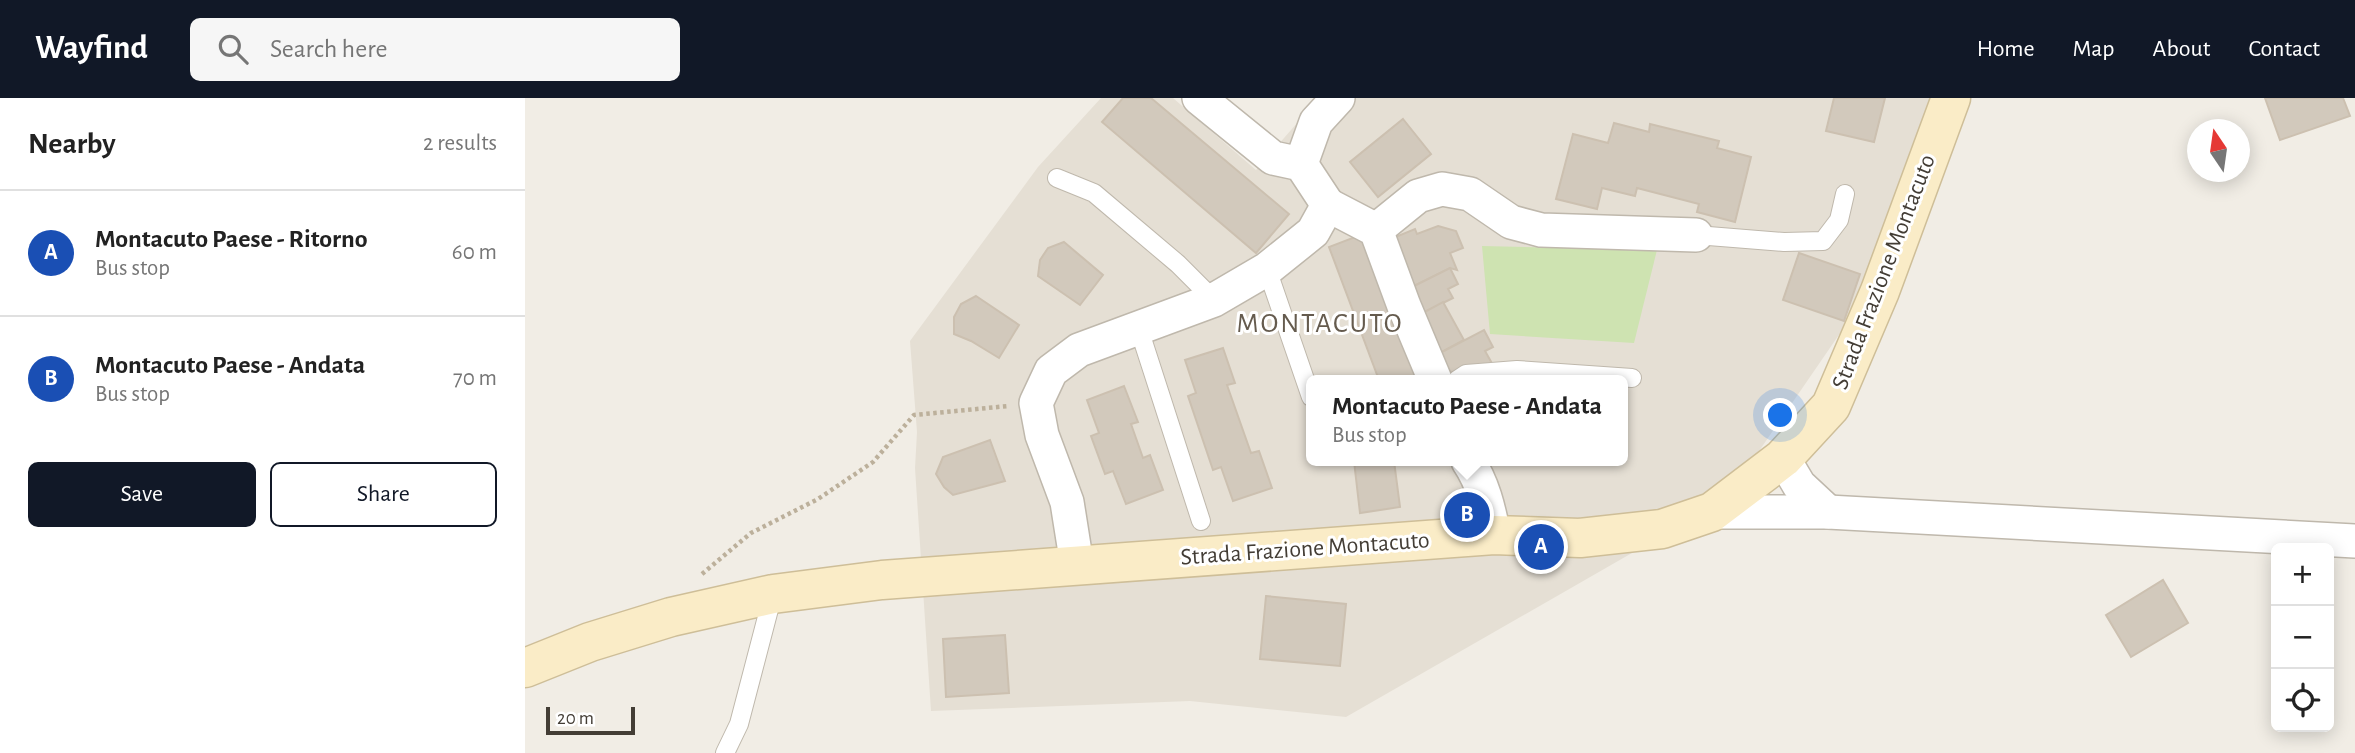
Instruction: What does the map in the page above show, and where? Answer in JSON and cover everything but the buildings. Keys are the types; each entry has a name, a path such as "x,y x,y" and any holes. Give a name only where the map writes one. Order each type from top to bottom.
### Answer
{"street":[{"path":"1199,98 1273,158 1301,164 1328,205 1376,230 1403,306 1433,375"},
{"path":"1301,164 1316,122 1338,98"},
{"name":"Strada Frazione Montacuto","path":"525,668 590,642 671,617 773,594 881,580 1494,535 1593,536 1662,529 1712,512 1783,458 1831,406 1880,291 1951,98"},
{"path":"1376,230 1418,196 1442,189 1470,194 1511,222 1541,230 1696,235"},
{"path":"1077,565 1067,502 1042,435 1036,403 1051,371 1079,349 1214,300 1267,269 1313,232 1328,205"},
{"path":"1783,458 1799,485 1828,512"},
{"path":"1471,466 1488,506 1494,535"},
{"path":"1712,512 1828,512 2355,541"}],"lane":[{"path":"1057,178 1094,193 1178,264 1214,300"},
{"path":"1696,235 1784,243 1823,241 1839,220 1845,194"},
{"path":"1267,269 1306,382"},
{"path":"1139,329 1201,521"},
{"path":"1464,375 1517,370 1589,375"},
{"path":"1628,378 1632,378"},
{"path":"725,753 739,724 773,594"}],"path":[{"path":"671,617 698,577 751,533 818,499 873,462 914,415 1036,403"}],"shaded area":[{"path":"1101,98 1173,98 1256,170 1319,98 1933,98 1845,326 1726,499 1346,717 1190,701 931,711 915,468 917,432 910,341 1038,167"}],"green space":[{"path":"1482,246 1657,250 1634,343 1490,334"}],"place":[{"name":"Montacuto Paese - Andata","path":"1467,515"},
{"name":"Montacuto Paese - Ritorno","path":"1541,547"}],"district":[{"name":"MONTACUTO","path":"1320,324"}]}
